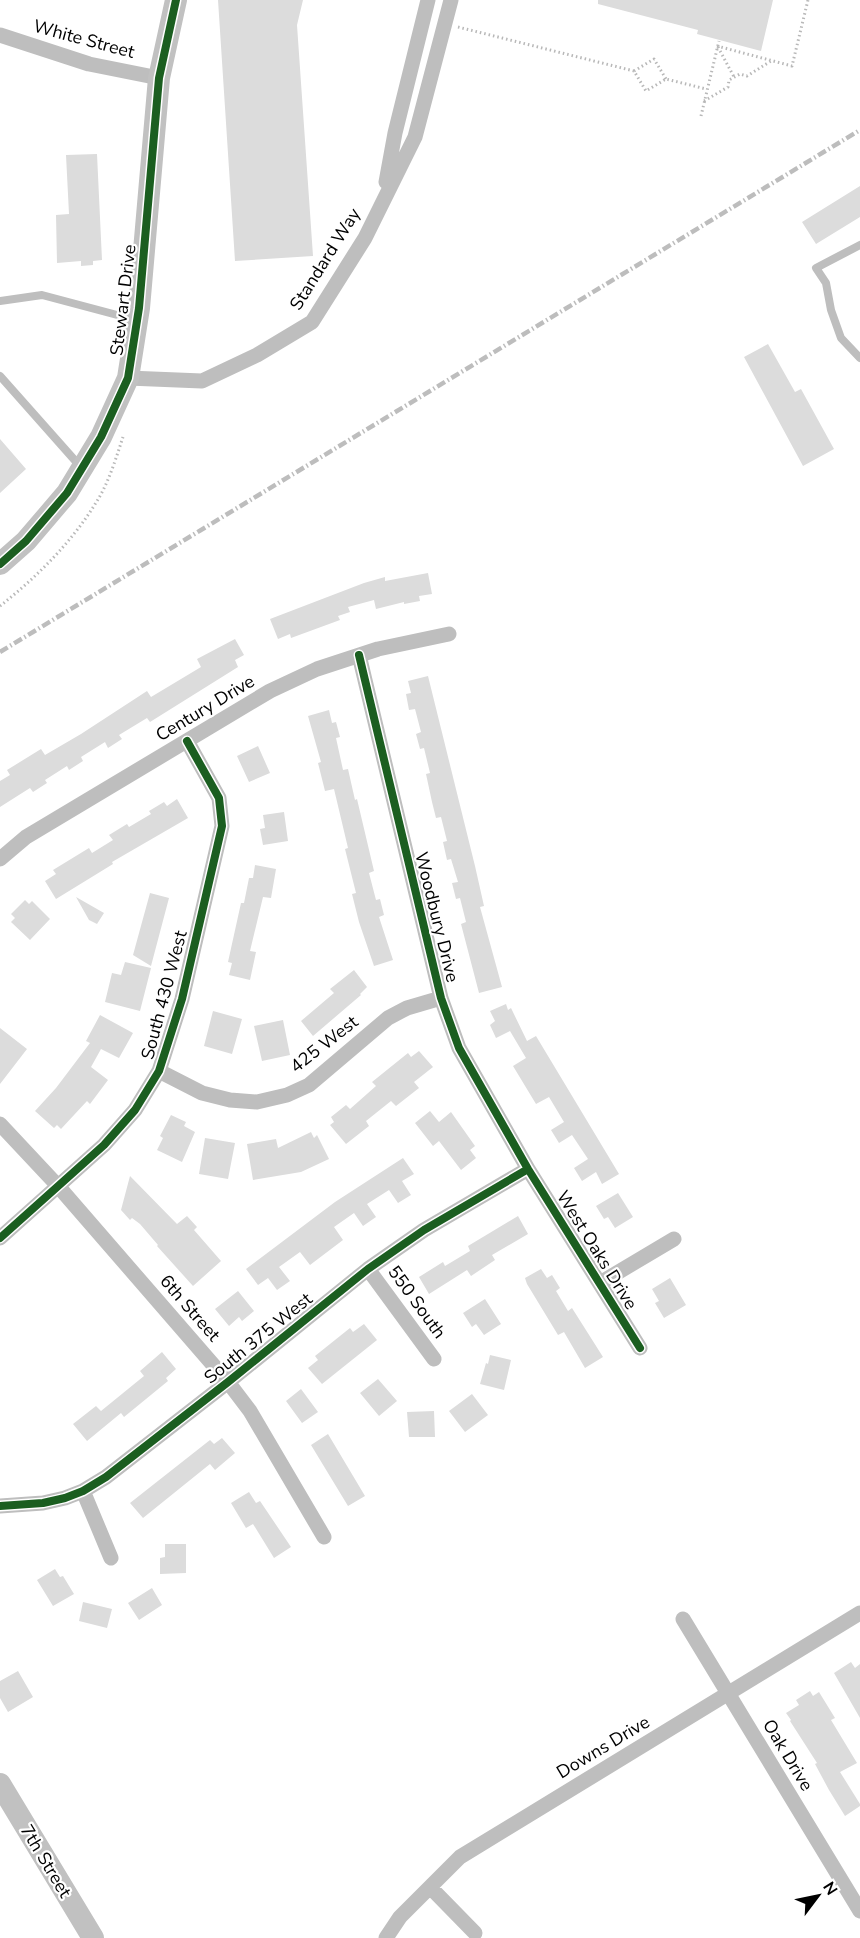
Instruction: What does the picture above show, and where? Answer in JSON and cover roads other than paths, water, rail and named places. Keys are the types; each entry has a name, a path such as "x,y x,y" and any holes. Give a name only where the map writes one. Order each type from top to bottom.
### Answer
{"street":[{"name":"Stewart Drive","path":"0,564 26,541 68,493 101,437 128,378 137,321 159,78 176,0"},
{"name":"Standard Way","path":"382,202 395,133 428,0"},
{"name":"Standard Way","path":"128,378 202,381 257,355 312,322 365,238 415,137 450,0"},
{"name":"White Street","path":"0,35 89,64 159,78"},
{"name":"Century Drive","path":"0,859 26,837 270,691 317,669 359,655 450,633"},
{"name":"Woodbury Drive","path":"359,655 441,998 459,1048 528,1169"},
{"name":"South 430 West","path":"0,1238 105,1145 135,1110 159,1071 182,999 222,826 219,798 187,741"},
{"name":"425 West","path":"159,1071 202,1093 230,1100 257,1102 287,1095 309,1085 388,1018 407,1008 441,998"},
{"name":"6th Street","path":"0,1124 58,1186 228,1382 250,1411 324,1537"},
{"name":"South 375 West","path":"0,1506 43,1503 83,1491 106,1477 368,1269 424,1230 528,1169"},
{"name":"West Oaks Drive","path":"528,1169 640,1348"},
{"path":"600,1283 674,1239"},
{"name":"550 South","path":"368,1269 434,1359"},
{"path":"83,1491 111,1558"},
{"name":"Downs Drive","path":"386,1938 400,1917 460,1857 860,1613"},
{"name":"Oak Drive","path":"683,1618 860,1911"},
{"name":"7th Street","path":"0,1784 93,1938"},
{"path":"430,1887 475,1933"}],"lane":[{"path":"860,245 816,268 826,283 831,310 841,338 860,358"},
{"path":"0,301 42,295 137,321"},
{"path":"0,376 82,469"}],"railway":[{"path":"0,652 860,130"}]}
